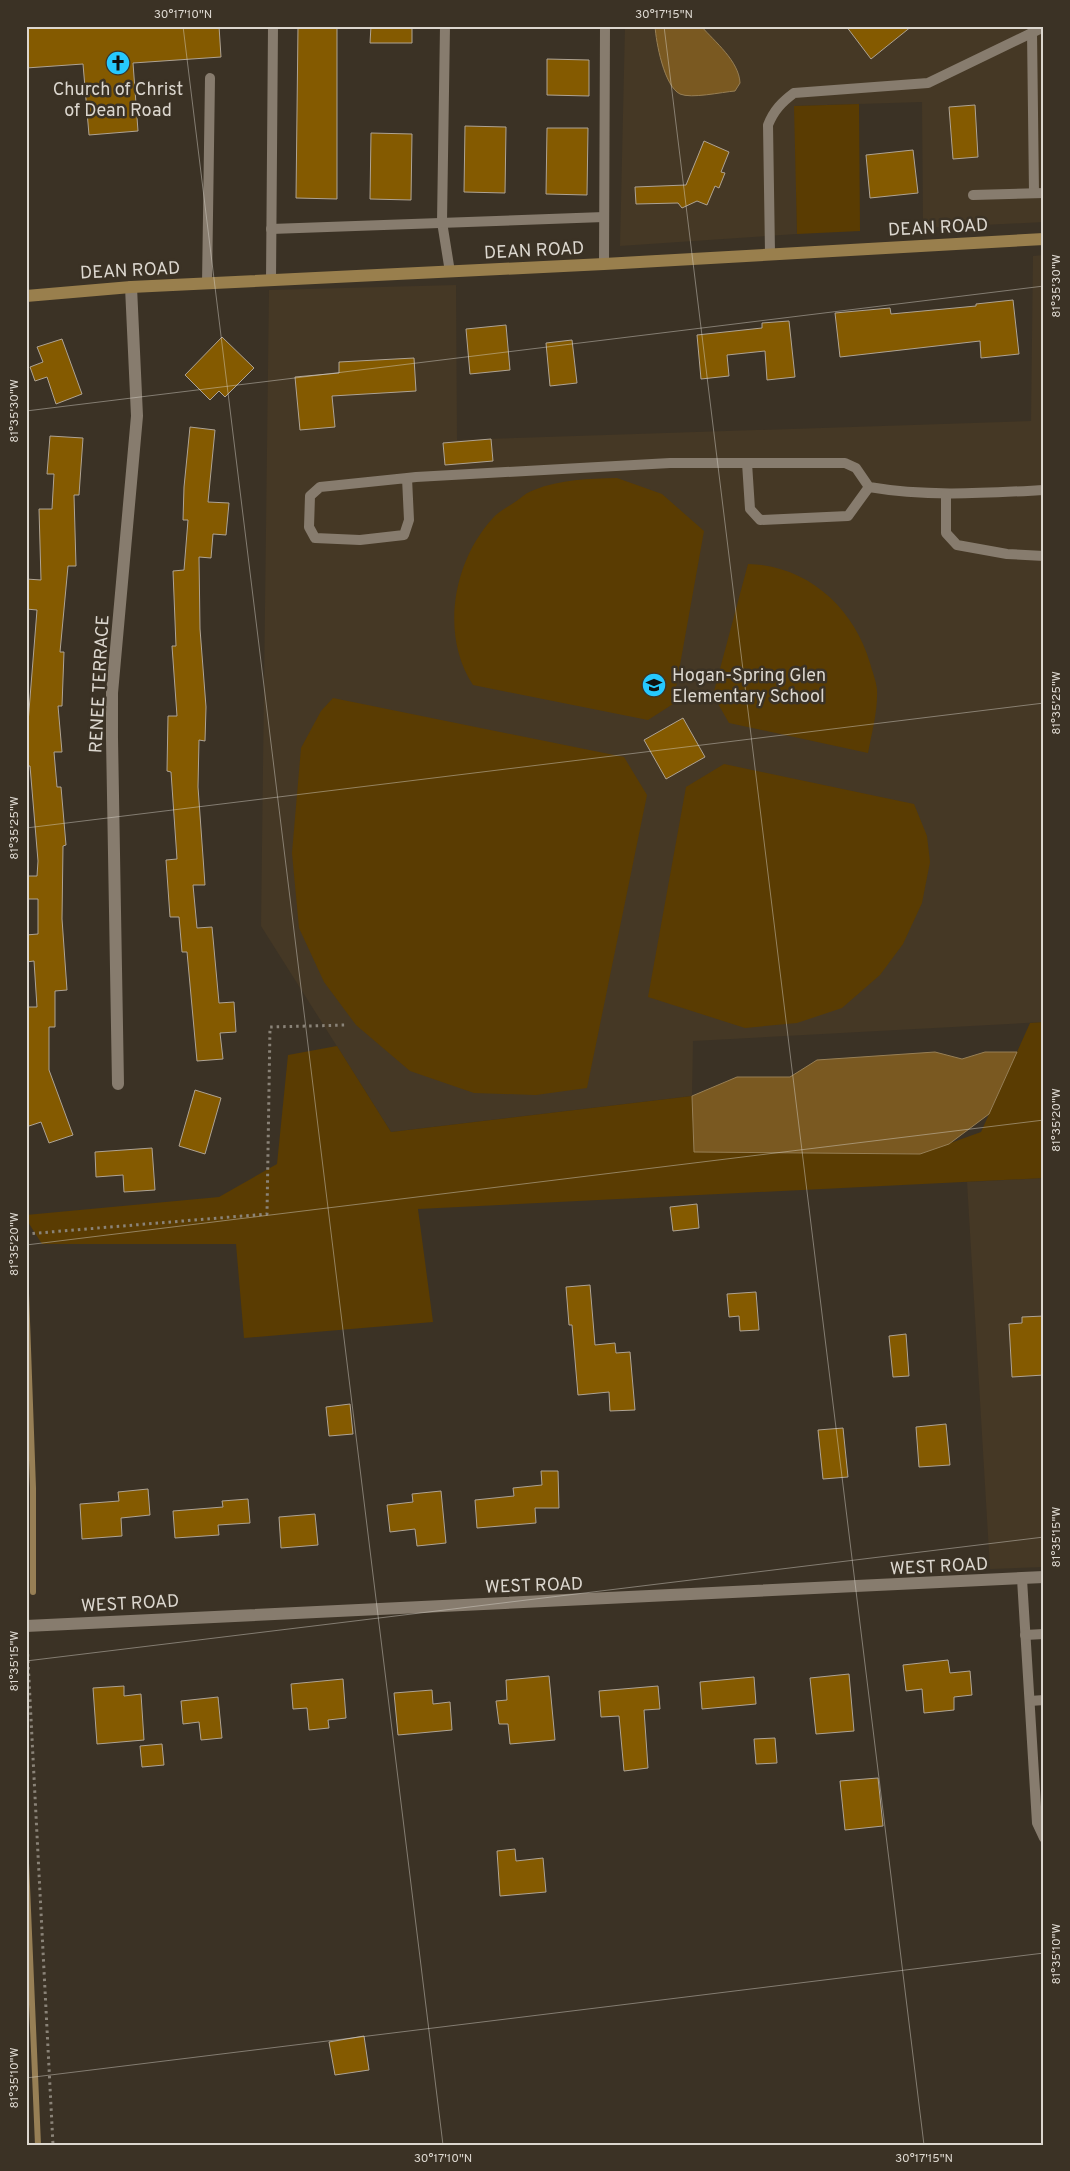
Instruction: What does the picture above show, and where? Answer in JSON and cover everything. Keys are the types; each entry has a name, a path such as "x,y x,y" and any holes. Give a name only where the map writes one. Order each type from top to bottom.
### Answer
{"main road":[{"name":"DEAN ROAD","path":"26,296 131,287 604,264 1044,239"}],"street":[{"name":"RENEE TERRACE","path":"118,1084 112,692 137,416 131,287"},
{"name":"WEST ROAD","path":"26,1626 1044,1578"}],"lane":[{"path":"271,281 273,26"},
{"path":"445,26 442,222 450,272"},
{"path":"604,264 605,26"},
{"path":"770,254 768,125 781,103 794,93 928,83 1044,27"},
{"path":"973,194 1039,193 1032,32"},
{"path":"207,284 210,78"},
{"path":"271,229 604,217"},
{"path":"406,478 409,520 404,535 360,540 315,538 310,527 310,496 320,487 406,478 660,463 844,463 856,468 869,487 900,492 946,494 1044,490"},
{"path":"747,463 750,509 760,520 848,516 869,487"},
{"path":"946,494 946,533 957,545 1006,554 1044,556"},
{"path":"1022,1579 1037,1823 1044,1838"},
{"path":"1025,1634 1044,1634"},
{"path":"1030,1700 1044,1700"}],"path":[{"path":"26,1234 267,1214 270,1027 346,1025"},
{"path":"26,1626 52,2145"}],"shaded area":[{"path":"625,26 1044,26 1044,222 923,228 922,102 795,106 797,234 620,246"},
{"path":"655,26 701,26 725,52 735,67 740,83 735,91 691,96 680,94 669,82 665,73"},
{"path":"859,104 860,231 797,234 794,106"},
{"name":"Hogan-Spring Glen Elementary School","path":"1044,255 1044,1022 693,1041 692,1096 391,1132 261,926 269,290 456,285 457,440 1031,421 1033,256"},
{"path":"617,478 662,494 704,531 673,704 648,720 473,685 463,665 457,644 454,622 460,577 468,555 479,535 493,518 531,491 564,482"},
{"path":"748,564 770,566 790,572 808,581 825,593 852,624 863,643 877,689 876,713 868,753 729,723 713,695"},
{"path":"333,698 624,757 647,795 587,1088 536,1095 474,1093 410,1071 356,1025 324,982 299,928 292,853 301,748 321,711"},
{"path":"724,764 914,804 927,836 930,862 922,903 903,944 880,975 842,1008 797,1023 745,1028 648,997 686,787"},
{"path":"1044,1022 1044,1178 418,1209 433,1322 244,1338 236,1244 42,1244 26,1219 26,1215 219,1197 277,1164 288,1055 337,1046 391,1132 692,1096 694,1151 920,1154 981,1132 1030,1023"},
{"path":"935,1052 962,1059 985,1052 1017,1052 989,1114 949,1144 920,1154 694,1152 692,1096 737,1077 790,1077 817,1060"},
{"path":"1044,1178 1044,1567 990,1569 967,1182"}],"building":[{"path":"59,26 219,26 221,57 133,63 138,131 89,135 83,64 26,68 26,28"},
{"path":"298,26 337,26 337,199 296,198"},
{"path":"371,26 412,26 412,43 370,43"},
{"path":"846,26 912,26 871,59"},
{"path":"547,59 589,60 589,96 547,95"},
{"path":"975,105 978,157 953,159 949,107"},
{"path":"465,126 506,127 505,193 464,192"},
{"path":"547,128 588,128 587,195 546,194"},
{"path":"371,133 412,134 411,200 370,199"},
{"path":"704,141 729,152 721,172 725,173 719,188 715,186 707,205 697,201 682,208 678,203 636,204 635,187 686,185"},
{"path":"913,150 918,193 870,198 866,155"},
{"path":"1013,300 1019,354 981,358 980,341 840,357 835,313 890,308 891,314 976,306 976,304"},
{"path":"789,321 795,377 767,380 765,351 727,355 729,376 701,379 697,335 762,328 762,323"},
{"path":"506,325 510,370 470,374 466,329"},
{"path":"222,337 254,368 225,397 219,391 210,400 185,375"},
{"path":"62,339 82,394 56,404 47,377 35,381 30,367 43,362 37,347"},
{"path":"572,340 577,383 550,386 546,343"},
{"path":"414,358 416,391 332,396 335,427 300,430 295,377 339,373 339,362"},
{"path":"190,427 215,430 208,502 229,503 226,535 213,534 211,558 199,557 200,629 206,707 205,741 199,740 198,787 205,885 193,885 197,928 212,927 219,1003 234,1002 236,1032 220,1033 223,1059 197,1061 187,952 182,952 179,917 170,917 166,860 177,859 171,772 167,771 168,716 177,716 172,646 176,646 173,571 184,570 188,520 183,520 184,487"},
{"path":"50,436 83,438 79,495 74,495 76,566 68,566 60,652 64,652 62,706 58,706 62,752 54,752 57,787 61,787 66,845 63,846 62,919 67,990 55,991 55,1027 49,1027 49,1070 73,1135 49,1143 41,1122 26,1127 26,1007 37,1007 34,961 26,962 26,935 38,934 38,899 26,899 26,876 37,876 38,861 30,766 26,766 26,723 28,723 37,610 26,609 26,579 41,580 39,509 52,509 54,474 47,474"},
{"path":"491,439 493,461 445,465 443,443"},
{"path":"683,718 705,757 666,779 644,740"},
{"path":"195,1090 221,1098 205,1154 179,1146"},
{"path":"152,1148 155,1190 124,1192 123,1175 96,1177 95,1152"},
{"path":"697,1204 699,1228 673,1231 670,1207"},
{"path":"590,1285 595,1345 615,1343 616,1353 630,1352 635,1410 610,1411 609,1392 578,1395 572,1325 569,1325 566,1287"},
{"path":"756,1292 759,1330 740,1331 739,1316 729,1317 727,1294"},
{"path":"1044,1316 1044,1375 1012,1377 1009,1324 1022,1323 1022,1317"},
{"path":"906,1334 909,1376 893,1377 889,1336"},
{"path":"350,1404 353,1434 329,1436 326,1407"},
{"path":"946,1424 950,1465 919,1467 916,1427"},
{"path":"843,1428 848,1477 823,1479 818,1430"},
{"path":"541,1471 558,1471 559,1508 535,1508 536,1523 477,1528 475,1500 514,1496 513,1488 542,1485"},
{"path":"148,1489 150,1515 121,1518 122,1536 82,1539 80,1504 119,1501 118,1492"},
{"path":"441,1491 446,1543 417,1546 415,1529 390,1532 387,1505 413,1502 412,1494"},
{"path":"248,1499 250,1523 218,1525 219,1535 175,1538 173,1511 223,1507 222,1501"},
{"path":"315,1514 318,1545 281,1548 279,1517"},
{"path":"948,1660 950,1673 970,1671 972,1695 954,1697 954,1710 924,1713 922,1689 906,1691 903,1665"},
{"path":"849,1674 854,1731 816,1734 810,1678"},
{"path":"549,1676 555,1740 510,1744 508,1724 499,1724 496,1701 507,1700 506,1680"},
{"path":"754,1677 756,1704 702,1709 700,1682"},
{"path":"343,1679 346,1718 328,1720 329,1728 309,1730 307,1708 293,1709 291,1684"},
{"path":"124,1686 124,1696 141,1694 144,1740 97,1744 93,1688"},
{"path":"658,1686 660,1709 644,1710 648,1768 624,1771 619,1716 601,1717 599,1691"},
{"path":"432,1690 433,1704 450,1702 452,1730 398,1735 394,1693"},
{"path":"218,1697 222,1738 201,1740 199,1722 183,1724 181,1701"},
{"path":"775,1738 777,1763 756,1764 754,1739"},
{"path":"162,1744 164,1765 142,1767 140,1746"},
{"path":"878,1778 883,1826 845,1830 840,1781"},
{"path":"515,1849 516,1861 543,1858 546,1892 500,1896 497,1851"},
{"path":"364,2036 369,2070 335,2075 329,2042"}],"waterway":[{"path":"26,1293 33,1488 33,1592"},
{"path":"26,1863 38,2145"}],"place":[{"name":"Church of Christ of Dean Road","path":"118,63"},
{"name":"Hogan-Spring Glen Elementary School","path":"654,685"}]}
